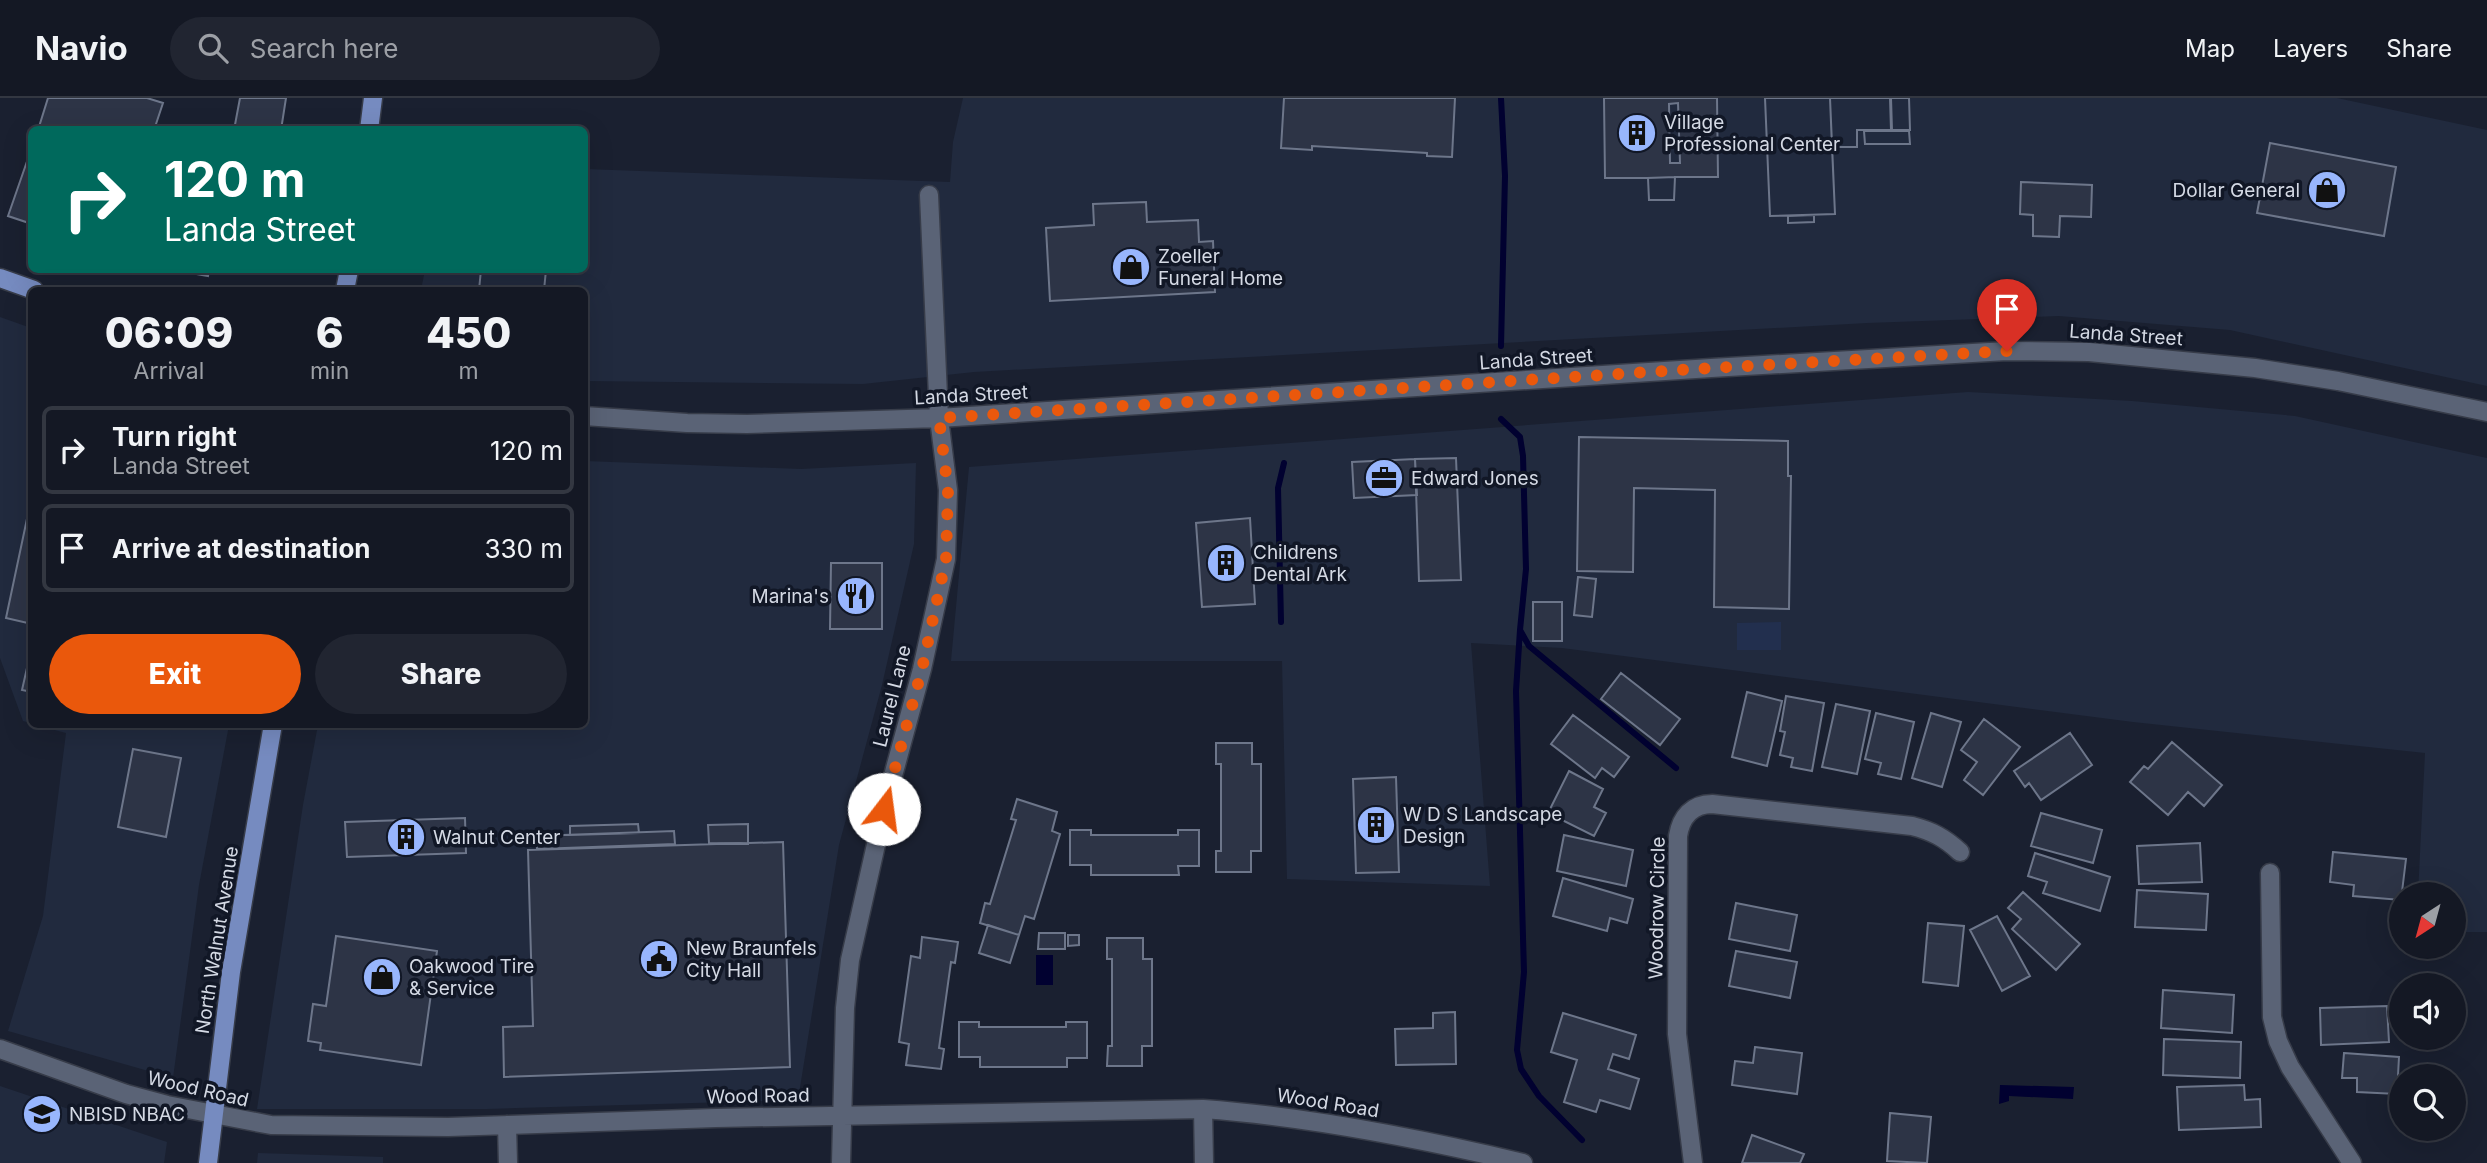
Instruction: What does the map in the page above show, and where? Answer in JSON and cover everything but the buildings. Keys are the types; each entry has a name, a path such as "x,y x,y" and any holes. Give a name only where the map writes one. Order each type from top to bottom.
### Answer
{"main road":[{"path":"370,126 373,98"},
{"path":"0,278 28,288"},
{"name":"North Walnut Avenue","path":"208,1163 231,972 272,728"}],"street":[{"name":"Laurel Lane","path":"841,1163 845,1008 850,960 884,809 922,669 946,559 948,490 939,418 929,195"},
{"name":"Landa Street","path":"588,416 720,424 799,424 939,418 2007,351 2089,352 2255,368 2338,381 2487,412"},
{"name":"Woodrow Circle","path":"1693,1163 1677,1034 1678,836 1682,820 1688,813 1704,804 1712,804 1912,826 1931,831 1946,839 1959,852"},
{"path":"2270,873 2272,1017 2278,1041 2290,1067 2352,1163"},
{"name":"Wood Road","path":"0,1049 126,1094 213,1115 271,1125 507,1125 1203,1110 1268,1114 1383,1133 1523,1163"},
{"path":"1203,1110 1204,1163"},
{"path":"507,1125 508,1163"}],"shaded area":[{"path":"963,98 2337,98 2487,130 2487,386 2230,330 2059,316 1867,323 974,372 863,384 588,381 588,287 422,287 424,273 588,273 588,169 950,182 953,142"},
{"path":"0,317 28,327 28,722 23,721 0,658"},
{"path":"1968,392 2132,401 2295,416 2487,458 2487,932 2466,932 2466,882 2419,882 2425,753 2133,722 1562,648 1471,643 1490,886 1287,879 1282,661 951,661 969,467"},
{"path":"588,461 801,469 916,463 914,544 882,685 839,845 798,1100 486,1109 257,1109 303,805 317,728 588,728"},
{"path":"1781,622 1781,650 1737,650 1737,623"},
{"path":"47,728 228,728 199,885 173,1078 8,1031 43,916 66,733"},
{"path":"1036,955 1053,955 1053,985 1036,985"},
{"path":"2000,1085 2074,1087 2073,1099 2009,1096 2009,1101 1999,1104"},
{"name":"NBISD NBAC","path":"0,1086 167,1142 164,1163 0,1163"},
{"path":"258,1153 383,1157 383,1163 257,1163"}],"waterway":[{"path":"1501,98 1505,176 1501,346"},
{"path":"1501,419 1520,437 1523,456 1526,569 1520,630 1529,646 1676,768"},
{"path":"1281,622 1278,488 1284,463"},
{"path":"1520,630 1516,691 1524,972 1517,1050 1521,1069 1539,1096 1582,1140"}],"place":[{"name":"Village Professional Center","path":"1637,133"},
{"name":"Dollar General","path":"2327,190"},
{"name":"Zoeller Funeral Home","path":"1131,267"},
{"name":"Edward Jones","path":"1384,478"},
{"name":"Childrens Dental Ark","path":"1226,563"},
{"name":"Marina's","path":"856,596"},
{"name":"W D S Landscape Design","path":"1376,825"},
{"name":"Walnut Center","path":"406,837"},
{"name":"New Braunfels City Hall","path":"659,959"},
{"name":"Oakwood Tire & Service","path":"382,977"},
{"name":"NBISD NBAC","path":"42,1114"}],"route":[{"path":"884,809 922,669 946,559 948,490 939,418 2007,351"}]}
